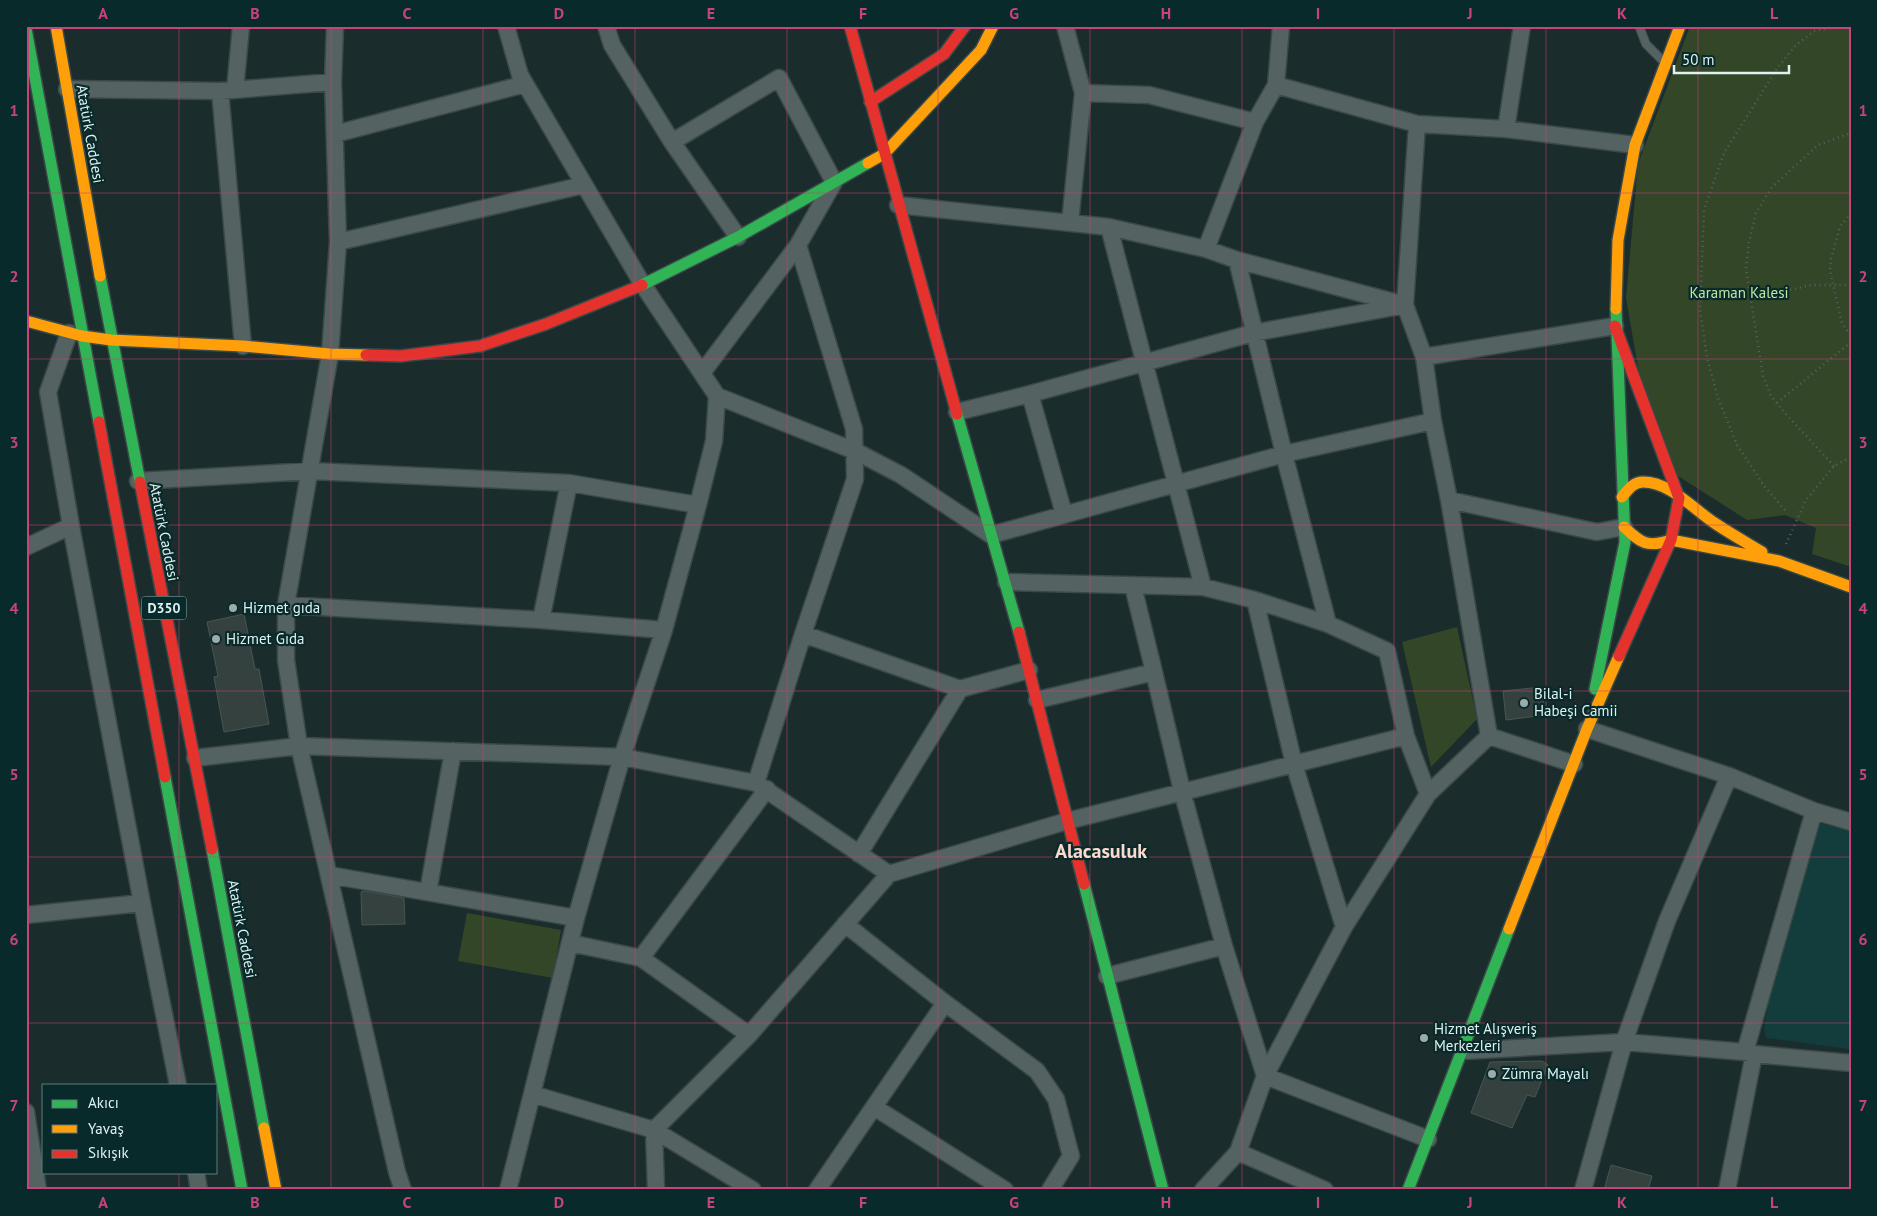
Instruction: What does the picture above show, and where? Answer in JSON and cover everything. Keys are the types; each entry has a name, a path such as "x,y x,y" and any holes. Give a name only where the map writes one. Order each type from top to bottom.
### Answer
{"main road":[{"name":"Atatürk Caddesi","path":"56,26 111,340 194,758 276,1190"},
{"path":"850,26 898,205 1006,582 1163,1190"},
{"path":"870,102 944,54 965,26"},
{"path":"26,321 76,334 111,340 242,346 330,354 401,356 480,346 546,324 643,285 738,237 884,154 981,50 993,26"},
{"path":"1587,730 1625,542 1615,326 1618,240 1635,145 1680,26"},
{"name":"D350","path":"26,29 76,334 242,1190"},
{"path":"1408,1190 1587,730 1671,540 1678,498 1615,326"},
{"path":"1622,497 1631,486 1645,482 1657,485 1715,524 1779,562"},
{"path":"1624,527 1640,542 1647,545 1654,546 1671,540 1779,562 1851,587"}],"street":[{"path":"240,26 227,90 242,346"},
{"path":"335,26 333,82 338,242 330,354 286,605 286,660 299,746 397,1172 403,1190"},
{"path":"506,26 520,75 643,285 717,396 855,451 900,475 991,535 1284,454 1433,421"},
{"path":"606,26 612,45 672,142 738,237"},
{"path":"1065,26 1083,93 1070,223"},
{"path":"1206,248 1255,122 1276,85 1281,26"},
{"path":"1506,129 1522,26"},
{"path":"672,142 778,78 834,182 798,245 702,373"},
{"path":"67,89 227,90 333,82"},
{"path":"335,134 526,84"},
{"path":"1276,85 1417,124 1506,129 1635,145"},
{"path":"1083,93 1149,95 1255,122"},
{"path":"1417,124 1404,305 1424,357 1433,421 1449,500 1489,736"},
{"path":"338,242 584,185"},
{"path":"898,205 1109,227 1206,248 1237,260 1404,305"},
{"path":"1109,227 1203,587"},
{"path":"641,958 762,786 803,634 855,479 854,429 798,245"},
{"path":"1237,260 1253,333 1328,624"},
{"path":"957,412 1253,333 1404,305"},
{"path":"1424,357 1615,326"},
{"path":"76,334 48,392 71,526 178,1084"},
{"path":"1030,394 1064,514"},
{"path":"508,1190 576,918 622,757 664,630 698,505 714,441 717,396"},
{"path":"138,481 311,470 569,483 698,505"},
{"path":"541,620 569,483"},
{"path":"1449,500 1597,532 1624,527"},
{"path":"26,547 71,526"},
{"path":"1006,582 1203,587 1255,600 1328,624 1387,651 1406,736 1428,794"},
{"path":"1133,586 1182,791 1224,946 1265,1076"},
{"path":"1255,600 1294,764 1344,927"},
{"path":"286,605 541,620 664,630"},
{"path":"803,634 960,689 1029,670"},
{"path":"1037,700 1154,672"},
{"path":"860,854 960,689"},
{"path":"1587,730 1730,776 1814,811 1851,821"},
{"path":"656,1190 654,1130 749,1035 889,874 1067,821 1406,736"},
{"path":"1489,736 1574,764"},
{"path":"1203,1190 1238,1152 1265,1076 1344,927 1428,794 1489,736"},
{"path":"194,758 299,746 622,757 762,786 889,874"},
{"path":"428,892 452,751"},
{"path":"1583,1190 1624,1042 1667,921 1730,776"},
{"path":"1727,1190 1749,1053 1814,811"},
{"path":"329,875 576,918"},
{"path":"26,915 142,903"},
{"path":"845,924 946,1003 1038,1071 1056,1100 1071,1156 1050,1190"},
{"path":"570,943 641,958 749,1035"},
{"path":"1107,976 1224,946"},
{"path":"817,1190 946,1003"},
{"path":"1463,1051 1624,1042 1851,1063"},
{"path":"1265,1076 1428,1139"},
{"path":"532,1094 654,1130 753,1190"},
{"path":"874,1107 1005,1190"},
{"path":"26,1112 38,1190"},
{"path":"1238,1152 1325,1190"},
{"path":"196,1174 200,1190"}],"lane":[{"path":"1639,26 1646,44 1666,64"}],"path":[{"path":"1785,510 1766,487 1737,445 1718,398 1707,358 1700,310 1704,210 1724,153 1778,67 1796,45 1814,31 1836,26"},
{"path":"1834,466 1772,396 1764,376 1746,269 1749,242 1756,213 1772,186 1818,145 1851,132"},
{"path":"1851,213 1840,227 1831,258 1830,271 1842,323 1851,336"},
{"path":"1751,298 1812,286 1851,285"},
{"path":"1777,403 1851,342"},
{"path":"1779,562 1806,500 1834,466 1851,457"}],"shaded area":[{"path":"1820,823 1851,831 1851,1047 1849,1049 1766,1038 1764,1028 1776,961"}],"green space":[{"name":"Karaman Kalesi","path":"1690,26 1851,26 1851,567 1812,554 1816,528 1785,515 1747,520 1678,476 1640,379 1626,298 1638,164"},
{"path":"1457,627 1477,719 1431,767 1402,642"},
{"path":"467,913 561,930 553,978 458,961"}],"building":[{"path":"244,614 255,669 259,669 269,724 224,732 214,677 218,676 207,622"},
{"name":"Bilal-i Habeşi Camii","path":"1542,687 1545,715 1506,720 1503,691"},
{"path":"365,891 404,898 405,924 362,925 361,892"},
{"path":"1542,1061 1548,1065 1535,1097 1527,1095 1512,1128 1471,1113 1490,1062"},
{"path":"1611,1165 1652,1176 1648,1190 1604,1190"}],"traffic: fast":[{"path":"26,29 99,422"},
{"path":"642,285 738,237 868,163"},
{"path":"100,276 140,482"},
{"path":"1595,689 1625,542 1616,309"},
{"path":"957,414 1019,632"},
{"path":"165,777 242,1190"},
{"path":"212,849 264,1128"},
{"path":"1084,884 1163,1190"},
{"path":"1408,1190 1509,929"}],"traffic: slow":[{"path":"56,26 100,276"},
{"path":"868,163 884,154 981,50 993,26"},
{"path":"1616,309 1618,240 1635,145 1680,26"},
{"path":"26,321 82,336 111,340 243,346 330,354 366,355"},
{"path":"1622,497 1636,483 1653,483 1673,492 1716,524 1762,552"},
{"path":"1624,527 1635,537 1650,544 1671,540 1779,561 1851,587"},
{"path":"1509,929 1587,729 1619,656"},
{"path":"264,1128 276,1190"}],"traffic: jam":[{"path":"850,26 957,414"},
{"path":"870,102 944,54 965,26"},
{"path":"366,355 401,356 480,346 546,324 642,285"},
{"path":"1615,326 1679,498 1671,540 1619,656"},
{"path":"99,422 165,777"},
{"path":"140,482 212,849"},
{"path":"1019,632 1084,884"}],"place":[{"name":"Hizmet gıda","path":"233,608"},
{"name":"Hizmet Gıda","path":"216,639"},
{"name":"Bilal-i Habeşi Camii","path":"1524,703"},
{"name":"Hizmet Alışveriş Merkezleri","path":"1424,1038"},
{"name":"Zümra Mayalı","path":"1492,1074"}],"district":[{"name":"Alacasuluk","path":"1101,851"}]}
